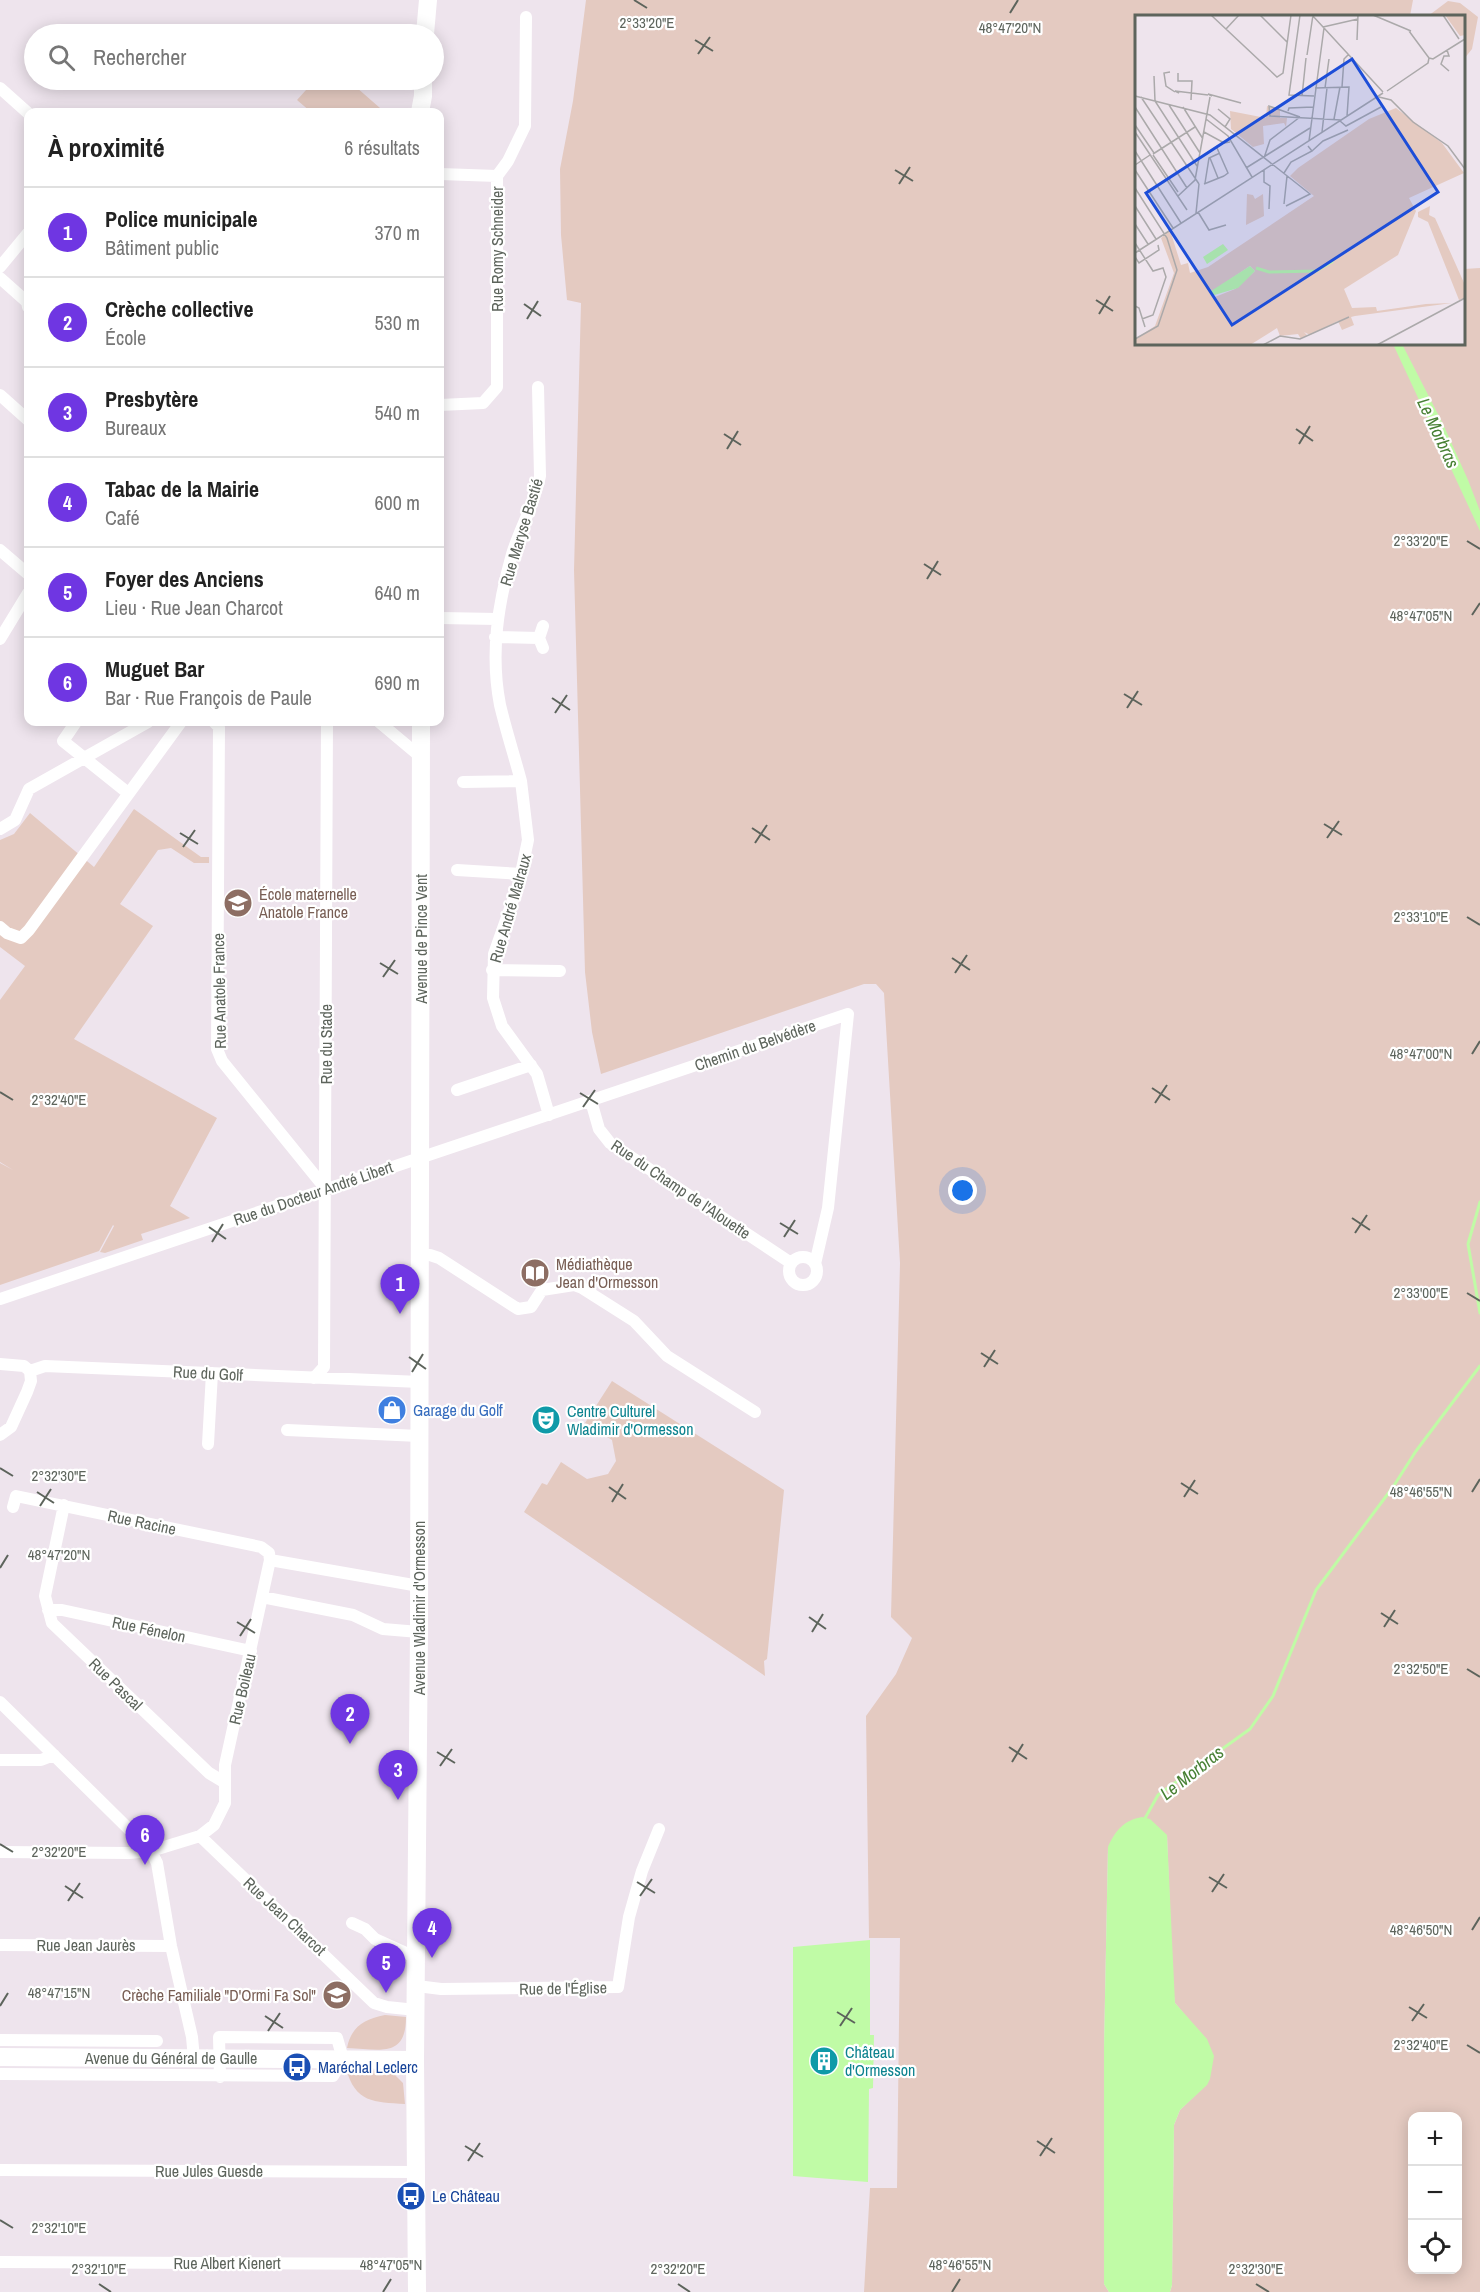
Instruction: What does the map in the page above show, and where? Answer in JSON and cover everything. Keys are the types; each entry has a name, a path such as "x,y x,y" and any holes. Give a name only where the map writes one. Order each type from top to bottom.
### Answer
{"main road":[{"path":"426,24 428,2"},
{"name":"Avenue de Pince Vent","path":"421,726 421,1156"},
{"name":"Avenue Wladimir d'Ormesson","path":"417,2292 415,2060 421,1156"},
{"name":"Avenue du Général de Gaulle","path":"0,2057 194,2059 219,2068 342,2059 415,2060"}],"street":[{"name":"Rue Romy Schneider","path":"444,405 483,403 497,387 496,176 508,161 525,126 526,17"},
{"path":"0,88 24,109"},
{"path":"444,174 496,176"},
{"path":"0,267 24,238"},
{"path":"0,278 24,299"},
{"name":"Rue Maryse Bastié","path":"521,781 500,705 495,637 497,619 514,550 538,483 541,446 538,387"},
{"path":"0,395 24,416"},
{"path":"0,550 24,571"},
{"path":"0,639 24,600"},
{"path":"444,618 497,619"},
{"path":"495,637 541,637"},
{"path":"73,726 63,741 128,794"},
{"path":"0,829 15,820 28,789 141,726"},
{"path":"0,927 7,933 21,938 29,930 178,726"},
{"name":"Rue Anatole France","path":"218,726 217,1049 222,1061 325,1188"},
{"name":"Rue du Stade","path":"324,1366 327,726"},
{"path":"384,726 416,753 421,753"},
{"path":"463,782 521,781"},
{"name":"Rue André Malraux","path":"521,781 528,840 522,874 494,954 493,998 502,1026 537,1074 549,1115"},
{"path":"458,870 522,874"},
{"path":"492,970 560,971"},
{"name":"Chemin du Belvédère","path":"421,1156 848,1014 828,1208 815,1264"},
{"path":"457,1090 531,1065"},
{"name":"Rue du Champ de l'Alouette","path":"591,1101 599,1129 610,1143 791,1263"},
{"name":"Rue du Docteur André Libert","path":"0,1299 421,1156"},
{"path":"420,1255 439,1258 518,1309 531,1306 542,1290 574,1286 582,1288 634,1321 667,1356 755,1412"},
{"path":"798,1257 812,1260 815,1264 816,1275 813,1280 807,1284 798,1284 789,1273 791,1263 798,1257"},
{"name":"Rue du Golf","path":"0,1364 19,1365 30,1371 45,1366 420,1382"},
{"path":"314,1378 324,1366 335,1378"},
{"path":"0,1435 11,1427 31,1381 30,1371"},
{"path":"208,1444 212,1373"},
{"path":"287,1430 419,1436"},
{"name":"Rue Racine","path":"13,1507 16,1496 64,1505 261,1546 269,1553 270,1560 419,1586"},
{"path":"48,1610 45,1596 64,1505"},
{"path":"270,1560 262,1597 353,1615 383,1629 419,1632"},
{"name":"Rue Boileau","path":"224,1782 225,1765 262,1597"},
{"name":"Rue Fénelon","path":"48,1610 62,1610 251,1651"},
{"name":"Rue Pascal","path":"48,1610 52,1623 209,1773 224,1782"},
{"path":"0,1702 151,1851 157,1863 171,1946 192,2037 194,2059"},
{"path":"0,1760 41,1760 54,1755"},
{"path":"0,1852 129,1853 151,1851 200,1836 214,1825 222,1811 225,1803 224,1782"},
{"name":"Rue de l'Église","path":"417,1986 441,1989 618,1987 629,1917 642,1871 659,1829"},
{"name":"Rue Jean Charcot","path":"200,1836 374,2003 387,2007 416,2010"},
{"path":"352,1923 365,1929 375,1939 417,1958"},
{"name":"Rue Jean Jaurès","path":"0,1945 171,1946"},
{"path":"0,2040 117,2058 219,2068"},
{"path":"0,2074 117,2058 157,2041"},
{"name":"Rue Jules Guesde","path":"0,2170 417,2172"},
{"name":"Rue Albert Kienert","path":"0,2262 417,2264"}],"shaded area":[{"path":"586,0 1413,0 1410,15 1135,15 1135,345 1465,345 1465,269 1480,268 1480,2292 1170,2292 1172,2285 1174,2125 1180,2110 1206,2085 1191,2022 1175,2003 1167,1835 1108,1847 1104,2048 1104,2284 1109,2292 864,2292 870,2188 897,2188 900,1938 869,1938 866,1716 896,1674 912,1638 891,1617 900,1263 884,993 876,984 864,984 601,1074 592,1032 585,972 574,570 581,303 567,300 561,235 560,169 573,101"},
{"path":"1448,1 1460,3 1478,17 1472,49 1465,58 1465,15 1429,15"},
{"path":"306,90 359,90 380,108 306,108 297,100"},
{"path":"134,809 201,857 209,857 209,863 194,863 171,848 158,850 120,904 153,926 74,1039 217,1118 170,1206 190,1218 141,1234 143,1240 105,1253 100,1252 113,1225 99,1251 0,1285 0,1163 13,1170 0,1162 0,1000 25,966 0,947 0,840 14,834 30,813 94,867"},
{"path":"612,1381 784,1490 767,1659 764,1661 765,1676 524,1512 542,1483 547,1485 561,1462 587,1479 608,1474 616,1461 612,1440 585,1423"},
{"path":"385,2015 406,2017 405,2030 396,2046 380,2050 347,2048 355,2029 371,2019"},
{"path":"346,2068 392,2072 403,2083 405,2104 375,2101 360,2094 350,2080"}],"water":[{"path":"1393,345 1403,345 1443,424 1480,511 1480,531"},
{"path":"1142,1817 1150,1819 1167,1835 1175,2003 1207,2039 1214,2056 1207,2085 1180,2110 1174,2125 1172,2285 1170,2292 1109,2292 1104,2284 1104,2048 1108,1847 1121,1827"},
{"path":"870,1940 870,2035 874,2035 873,2088 869,2089 868,2182 793,2176 793,1947"}],"waterway":[{"name":"Le Morbras","path":"1480,1202 1468,1244 1480,1313"},
{"name":"Le Morbras","path":"1144,1820 1158,1795 1250,1729 1273,1696 1316,1590 1480,1366"}],"place":[{"name":"École maternelle Anatole France","path":"238,903"},
{"name":"Médiathèque Jean d'Ormesson","path":"535,1273"},
{"name":"Police municipale","path":"400,1314"},
{"name":"Garage du Golf","path":"392,1410"},
{"name":"Centre Culturel Wladimir d'Ormesson","path":"546,1420"},
{"name":"Crèche collective","path":"350,1744"},
{"name":"Presbytère","path":"398,1800"},
{"name":"Muguet Bar","path":"145,1865"},
{"name":"Tabac de la Mairie","path":"432,1958"},
{"name":"Foyer des Anciens","path":"386,1993"},
{"name":"Crèche Familiale \"D'Ormi Fa Sol\"","path":"337,1995"},
{"name":"Château d'Ormesson","path":"824,2061"},
{"name":"Maréchal Leclerc","path":"297,2067"},
{"name":"Le Château","path":"411,2196"}]}
